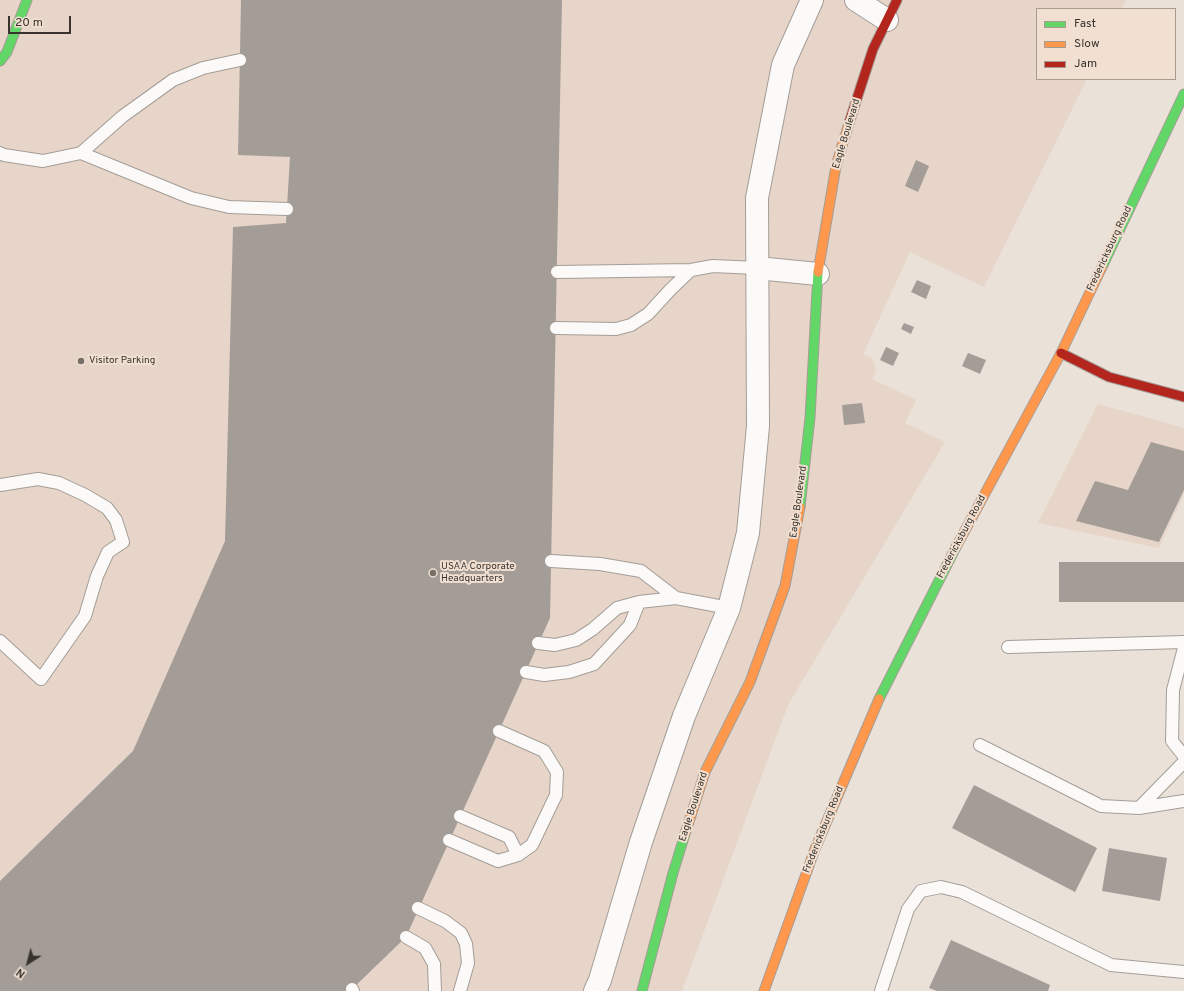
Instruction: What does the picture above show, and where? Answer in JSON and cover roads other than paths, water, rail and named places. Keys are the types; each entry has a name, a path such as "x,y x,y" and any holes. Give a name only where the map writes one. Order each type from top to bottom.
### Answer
{"street":[{"path":"0,61 7,52 27,0"},
{"path":"595,991 600,980 641,842 684,716 729,608 748,533 758,426 757,198 782,65 812,0"},
{"path":"856,0 887,20"},
{"name":"Eagle Boulevard","path":"642,991 673,873 705,772 750,682 785,586 799,513 810,418 818,274 836,166 873,49 897,0"},
{"name":"Fredericksburg Road","path":"764,991 815,850 874,708 956,547 1061,353 1184,94"},
{"path":"757,268 818,274"},
{"path":"1061,353 1109,377 1184,397"}],"lane":[{"path":"0,153 4,155 43,161 81,153 123,116 173,80 203,68 240,60"},
{"path":"81,153 191,198 229,207 287,209"},
{"path":"557,272 691,270 713,266 757,268"},
{"path":"556,328 616,329 631,325 648,314 671,288 691,270"},
{"path":"0,485 38,478 59,483 79,492 107,508 116,520 123,542 108,552 97,576 85,616 41,679 0,641"},
{"path":"551,562 600,564 641,571 676,598"},
{"path":"538,643 555,646 576,640 594,629 618,608 639,602 676,598 729,608"},
{"path":"526,672 544,675 563,673 594,664 630,625 639,602"},
{"path":"1008,647 1184,642"},
{"path":"1184,648 1173,690 1172,741 1184,756"},
{"path":"449,840 498,861 518,855 532,845 556,795 557,772 544,750 499,731"},
{"path":"980,745 1102,806 1139,808 1184,801"},
{"path":"1139,808 1184,762"},
{"path":"460,816 509,837 518,855"},
{"path":"881,991 908,909 921,891 941,887 962,892 1111,965 1184,972"},
{"path":"418,908 445,921 461,933 466,944 468,962 460,991"},
{"path":"406,937 425,948 434,964 435,991"}],"place":[{"name":"Visitor Parking","path":"81,361"},
{"name":"USAA Corporate Headquarters","path":"433,573"}]}
